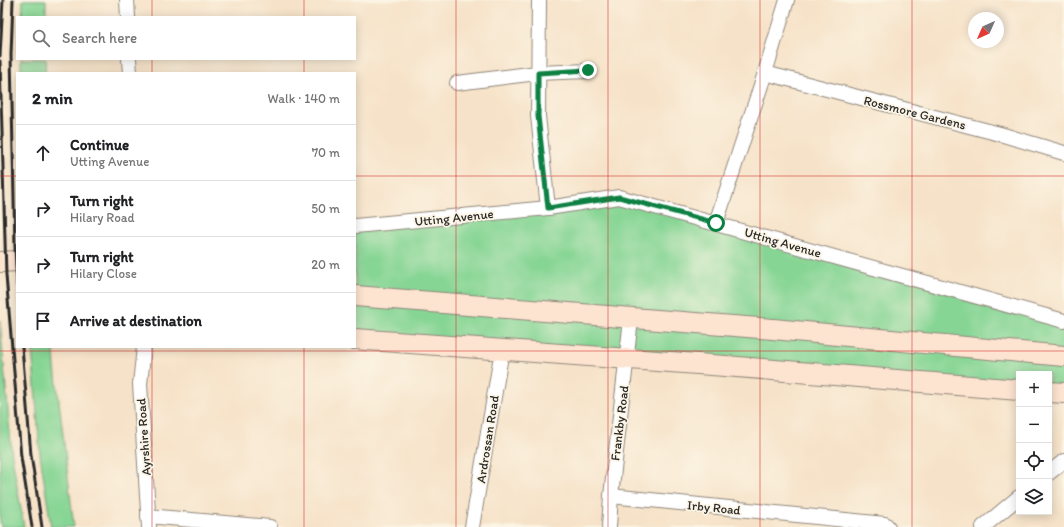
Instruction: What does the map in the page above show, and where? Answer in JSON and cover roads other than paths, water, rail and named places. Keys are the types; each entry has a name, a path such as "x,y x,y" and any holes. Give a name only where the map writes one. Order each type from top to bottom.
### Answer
{"street":[{"path":"127,0 128,16"},
{"path":"539,0 538,116 548,208"},
{"path":"716,223 787,0"},
{"path":"129,60 130,72"},
{"path":"457,83 538,73 588,70"},
{"name":"Rossmore Gardens","path":"765,73 1000,134 1064,153"},
{"name":"Utting Avenue","path":"356,226 548,208 619,197 1064,321"},
{"path":"0,262 16,261"},
{"path":"356,296 773,329 1064,356"},
{"name":"Frankby Road","path":"609,527 611,496 631,318"},
{"path":"356,339 1016,390"},
{"name":"Ayrshire Road","path":"144,348 140,384 149,521"},
{"name":"Ardrossan Road","path":"472,527 502,350"},
{"path":"1052,392 1064,393"},
{"path":"1052,471 1064,461"},
{"name":"Irby Road","path":"611,496 885,524 888,527"},
{"path":"983,527 1016,500"},
{"path":"149,521 270,527"}],"railway":[{"path":"0,56 3,0"},
{"path":"13,0 11,55 16,266"},
{"path":"0,61 6,275 21,457 32,527"},
{"path":"22,348 31,455 42,527"}]}
